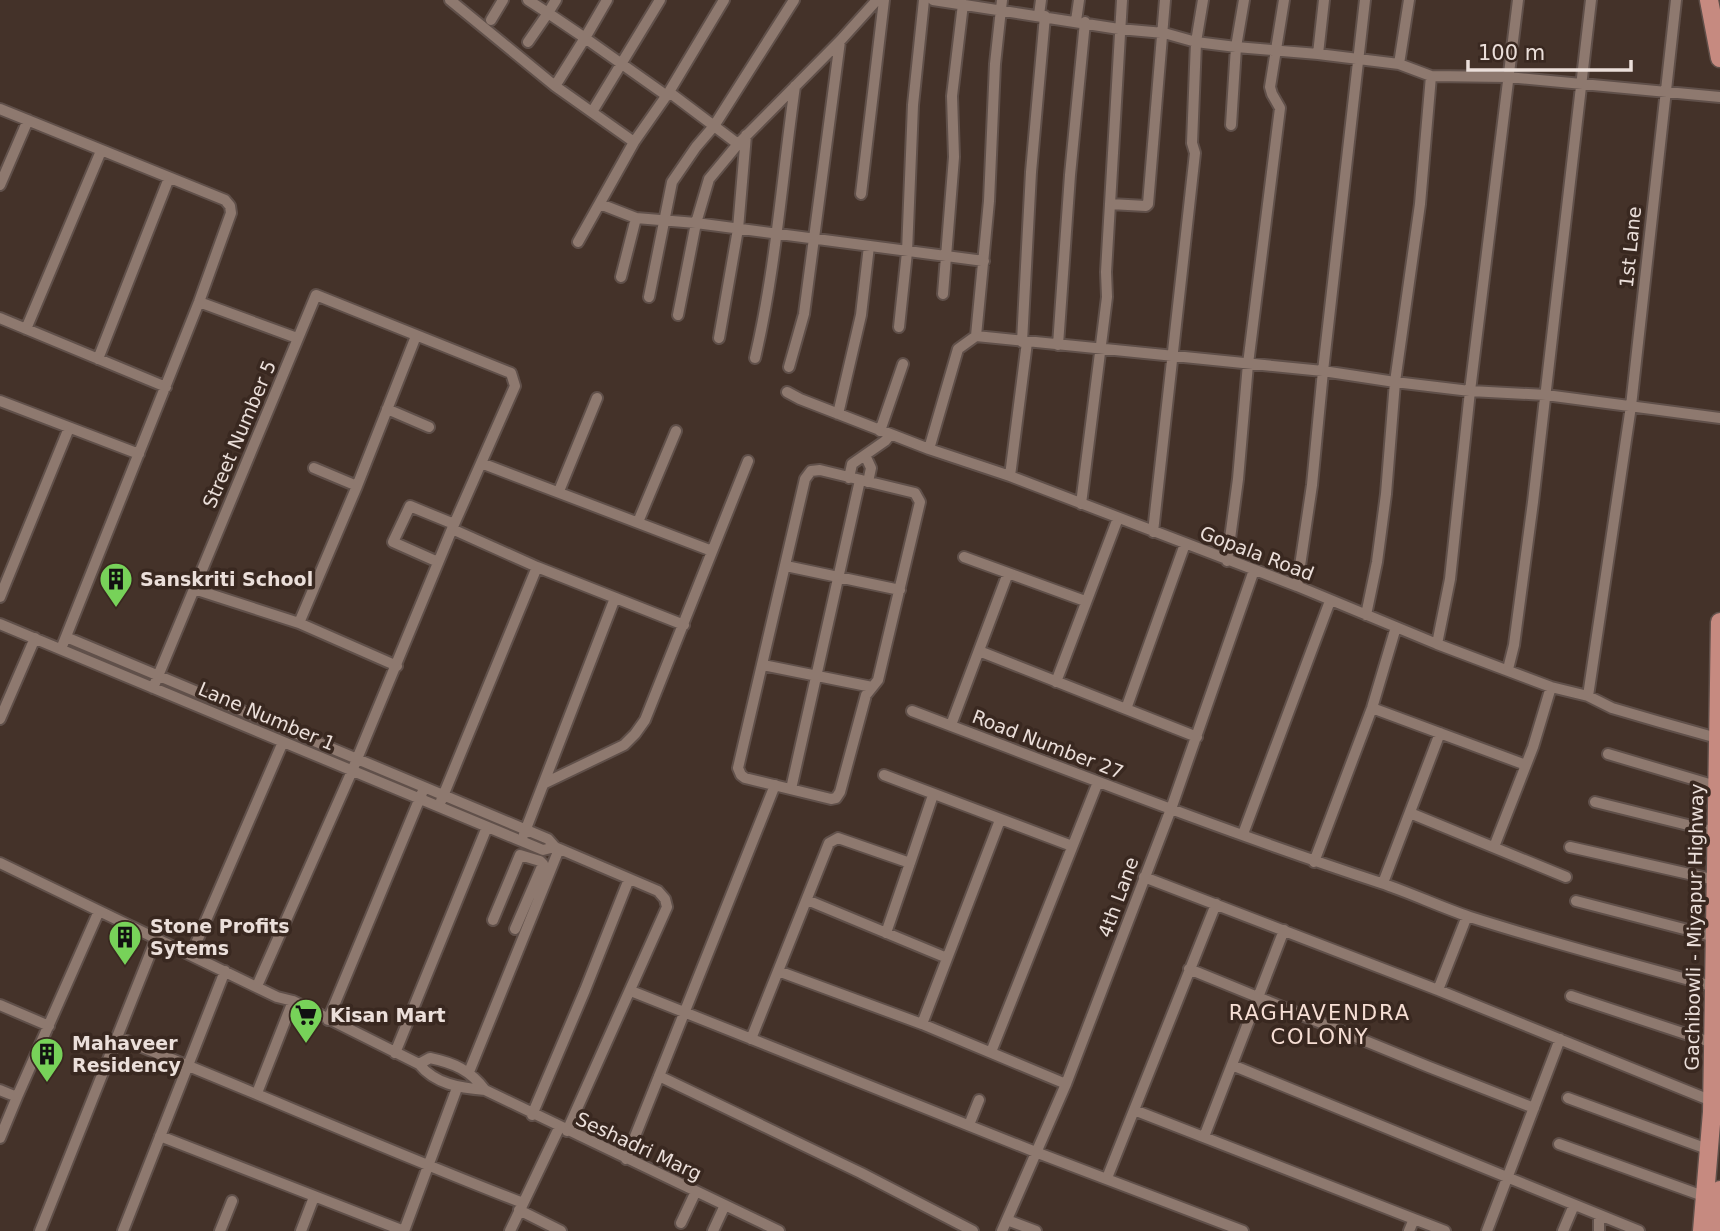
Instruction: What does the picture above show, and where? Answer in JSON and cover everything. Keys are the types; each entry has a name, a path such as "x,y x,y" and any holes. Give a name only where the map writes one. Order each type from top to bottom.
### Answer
{"main road":[{"path":"1709,0 1720,58"},
{"name":"Gachibowli - Miyapur Highway","path":"1717,1231 1710,1150 1720,622"},
{"name":"Gachibowli - Miyapur Highway","path":"1702,1231 1713,1194"}],"street":[{"path":"450,0 555,86 634,142"},
{"path":"491,20 503,0"},
{"path":"528,0 714,126 742,139"},
{"path":"528,43 556,0"},
{"path":"555,86 607,0"},
{"path":"592,112 660,0"},
{"path":"578,242 634,142 668,94 724,0"},
{"path":"649,297 672,182 714,126 794,0"},
{"path":"678,315 695,222 709,179 742,139 877,0"},
{"path":"861,194 884,0"},
{"path":"899,327 907,252 913,105 924,0"},
{"path":"933,0 1001,5 1042,16 1161,33 1196,42 1399,64 1431,76 1507,77 1720,97"},
{"path":"1010,476 1024,342 1041,0"},
{"path":"1058,345 1080,21 1079,0"},
{"path":"1081,504 1107,297 1106,272 1122,0"},
{"path":"1110,204 1148,206 1164,0"},
{"path":"1153,533 1195,153 1192,143 1196,42 1203,0"},
{"path":"1231,125 1236,47 1244,0"},
{"path":"1227,561 1280,108 1270,87 1284,0"},
{"path":"1318,54 1324,0"},
{"path":"1297,586 1312,485 1365,0"},
{"path":"1399,64 1409,0"},
{"path":"1437,644 1450,579 1518,0"},
{"path":"1508,669 1546,395 1591,0"},
{"name":"1st Lane","path":"1588,696 1631,405 1676,0"},
{"path":"943,294 954,156 952,96 961,3"},
{"path":"976,336 984,261 1001,5"},
{"path":"789,367 804,314 840,41"},
{"path":"1366,615 1377,562 1386,494 1395,382 1420,204 1431,76"},
{"path":"755,358 778,233 795,86"},
{"path":"0,109 225,200 230,206 231,214 166,387 61,649"},
{"path":"0,185 28,120"},
{"path":"719,338 738,229 742,139"},
{"path":"26,329 101,151"},
{"path":"98,359 169,178"},
{"path":"600,204 636,218 695,222 946,258 984,261"},
{"path":"621,278 636,218"},
{"path":"838,414 861,315 869,246"},
{"name":"Street Number 5","path":"153,688 316,295 416,336"},
{"path":"199,302 297,338"},
{"path":"0,318 166,387"},
{"path":"257,986 352,771 453,526 515,386 514,378 507,370 416,336 299,623"},
{"path":"929,449 958,349 976,336 1323,371 1470,391 1546,395 1720,418"},
{"path":"859,480 852,464 876,445 885,442 903,364"},
{"name":"Gopala Road","path":"787,392 885,433 1118,517 1153,533 1297,586 1437,644 1551,687 1588,696 1612,708 1717,738"},
{"path":"559,491 597,398"},
{"path":"0,401 139,454"},
{"path":"387,409 429,427"},
{"path":"0,597 69,428"},
{"path":"638,522 676,431"},
{"path":"376,438 388,443"},
{"path":"791,789 859,480 871,468 865,455"},
{"path":"545,783 624,745 645,720 748,461"},
{"path":"481,463 712,551"},
{"path":"314,468 357,486"},
{"path":"820,470 908,491 919,497 919,507 878,680 866,695 839,795 831,799 745,778 738,768 786,566 807,475 811,471 820,470"},
{"path":"438,562 393,542 410,506 537,567 684,625"},
{"path":"1056,682 1118,517"},
{"path":"1126,709 1185,544"},
{"path":"964,557 1085,601"},
{"path":"786,566 900,590"},
{"path":"439,807 537,567"},
{"name":"4th Lane","path":"1005,1225 1066,1084 1171,809 1254,570"},
{"path":"951,725 1008,573"},
{"path":"194,589 299,623 397,666"},
{"path":"521,841 615,598"},
{"path":"1243,834 1330,601"},
{"name":"Lane Number 1","path":"0,624 543,850 557,848"},
{"path":"1314,862 1372,708 1396,627"},
{"path":"65,637 548,839 557,848 658,891 665,899 667,907 631,991 510,1231"},
{"path":"1,714 35,638"},
{"path":"979,651 1197,737"},
{"path":"764,665 872,687"},
{"path":"1494,847 1526,765 1551,687"},
{"path":"1372,708 1526,765"},
{"name":"Road Number 27","path":"912,711 1314,862 1383,883 1467,916 1715,987"},
{"path":"1383,883 1440,733"},
{"path":"191,956 282,742"},
{"path":"1608,754 1716,786"},
{"path":"884,775 1072,846"},
{"path":"991,1052 1098,782"},
{"path":"626,1159 775,785"},
{"path":"328,1020 425,787"},
{"path":"887,933 933,795"},
{"path":"1595,802 1716,832"},
{"path":"1410,813 1566,877"},
{"path":"922,1024 1000,820"},
{"path":"395,1053 487,827"},
{"path":"751,1039 829,843 838,838 910,863"},
{"path":"1570,847 1717,881"},
{"path":"470,1072 532,903 557,848"},
{"path":"494,920 520,855 523,854 543,863 532,903 515,929"},
{"name":"Seshadri Marg","path":"0,863 277,997 293,1001 419,1064 426,1073 457,1088 485,1090"},
{"path":"1144,877 1438,990 1712,1101"},
{"path":"532,1115 629,878"},
{"path":"505,892 532,903"},
{"path":"807,900 947,958"},
{"path":"1576,901 1715,937"},
{"path":"1107,1178 1216,904"},
{"path":"0,1138 99,911"},
{"path":"1438,990 1467,916"},
{"path":"1204,1137 1284,930"},
{"path":"40,1231 156,939"},
{"path":"1189,969 1534,1108"},
{"path":"123,1231 225,971"},
{"path":"778,971 922,1024 1066,1084"},
{"path":"631,991 1038,1153 1243,1231"},
{"path":"1571,996 1713,1043"},
{"path":"257,1093 293,1001"},
{"path":"0,1005 49,1026"},
{"path":"117,1037 257,1093 521,1206 561,1231"},
{"path":"1487,1231 1560,1039"},
{"name":"Seshadri Marg","path":"419,1064 430,1058 451,1063 470,1072 485,1090 532,1115 696,1191 758,1226 779,1231"},
{"path":"1232,1065 1639,1231"},
{"path":"659,1076 861,1172 973,1231"},
{"path":"160,1136 404,1231 457,1088"},
{"path":"0,1090 17,1097"},
{"path":"1568,1098 1710,1150"},
{"path":"969,1125 979,1100"},
{"path":"1134,1110 1445,1231"},
{"path":"1559,1144 1713,1194"},
{"path":"681,1223 696,1191"},
{"path":"301,1231 314,1197"},
{"path":"220,1231 232,1201"},
{"path":"713,1231 724,1205"},
{"path":"1563,1231 1574,1205"},
{"path":"1599,1215 1599,1231"},
{"path":"1409,1231 1414,1219"},
{"path":"1005,1225 1036,1231"}],"place":[{"name":"Sanskriti School","path":"116,609"},
{"name":"Stone Profits Sytems","path":"125,967"},
{"name":"Kisan Mart","path":"306,1045"},
{"name":"Mahaveer Residency","path":"47,1084"}],"district":[{"name":"RAGHAVENDRA COLONY","path":"1320,1025"}]}
